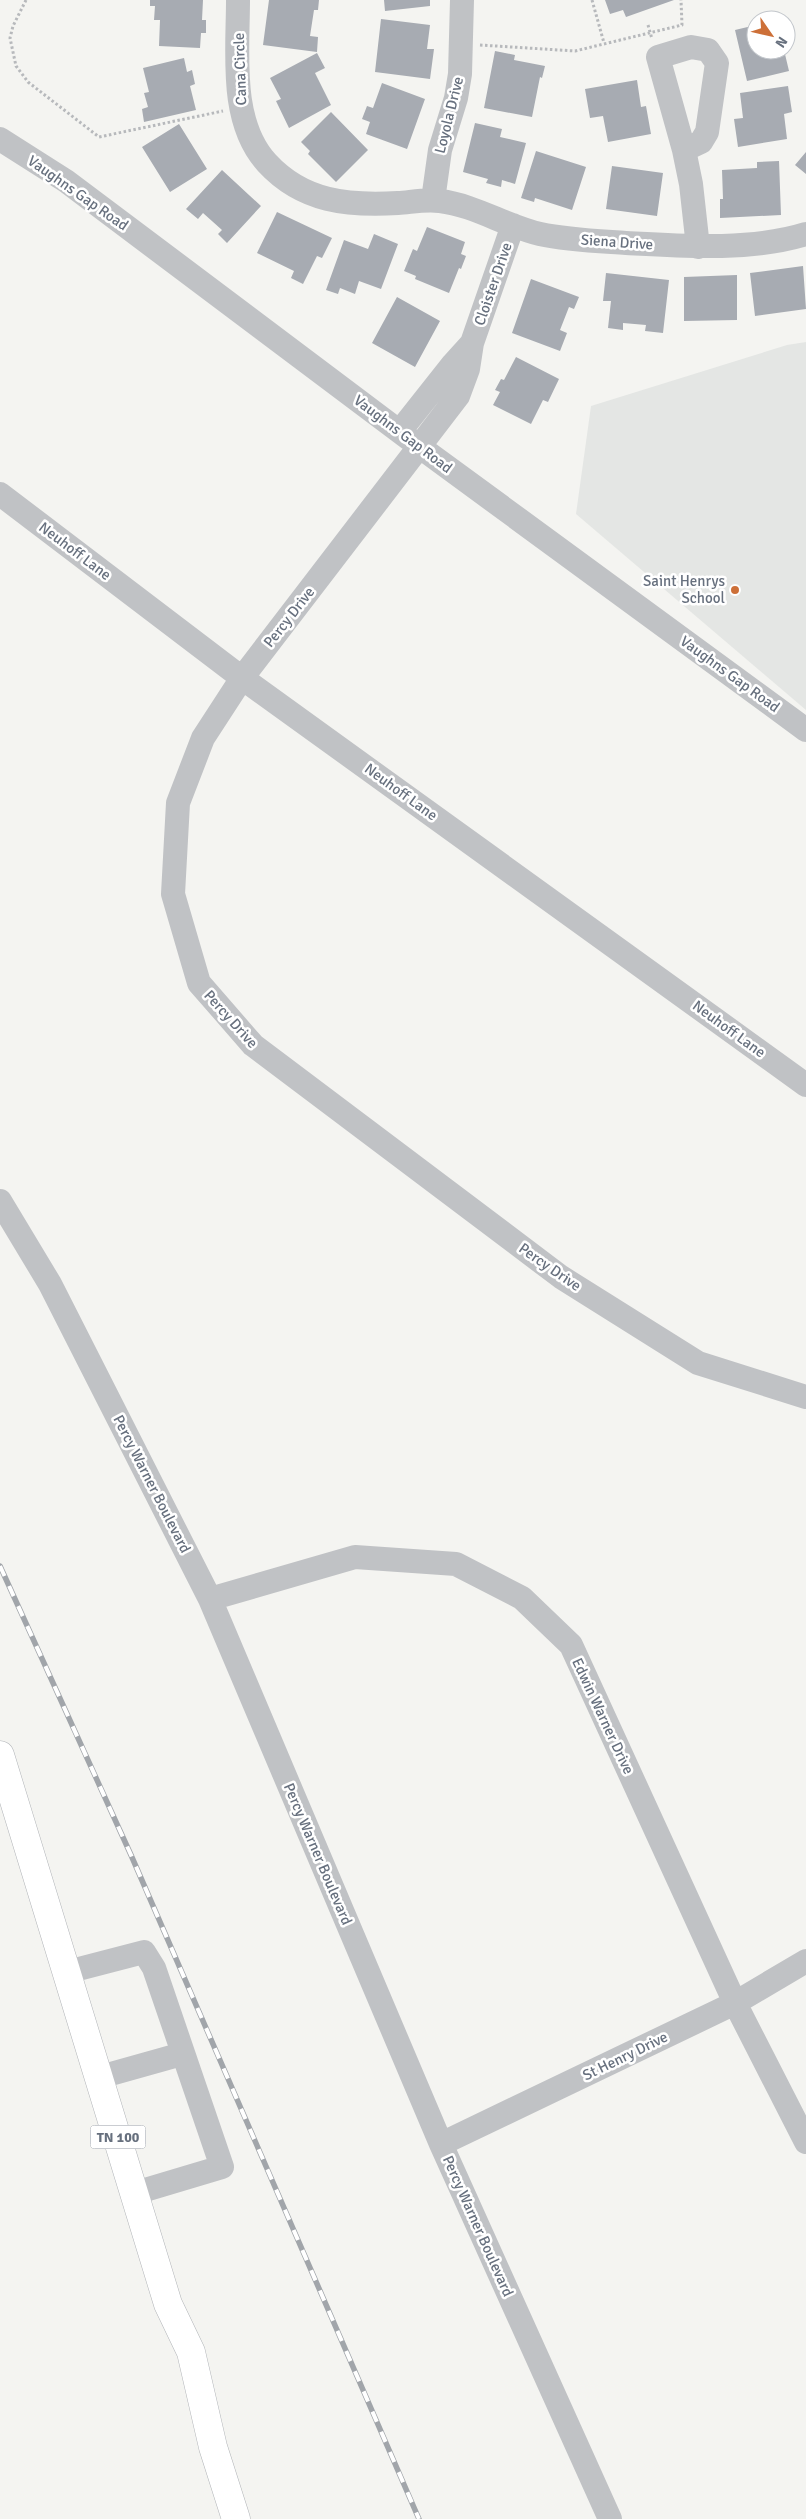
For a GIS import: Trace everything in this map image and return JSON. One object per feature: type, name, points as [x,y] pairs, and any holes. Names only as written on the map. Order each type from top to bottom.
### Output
[{"type":"main road","name":"TN 100","points":[[0,1755],[168,2304],[191,2352],[213,2447],[236,2519]]},
{"type":"street","name":"Cana Circle","points":[[238,0],[240,107],[247,129],[259,153],[276,172],[301,190],[326,200],[352,204],[433,200]]},
{"type":"street","name":"Loyola Drive","points":[[433,200],[440,150],[457,92],[462,0]]},
{"type":"street","name":"Vaughns Gap Road","points":[[0,139],[66,182],[420,447],[806,730]]},
{"type":"street","points":[[684,150],[691,184],[698,246]]},
{"type":"street","name":"Siena Drive","points":[[433,200],[461,206],[513,225],[558,237],[698,246],[773,240],[806,234]]},
{"type":"street","name":"Cloister Drive","points":[[420,447],[458,396],[468,369],[472,343],[513,225]]},
{"type":"street","name":"Cloister Drive","points":[[400,432],[453,364],[472,343]]},
{"type":"street","name":"Percy Drive","points":[[420,447],[242,678],[203,738],[178,803],[174,894],[199,983],[253,1045],[561,1277],[698,1363],[806,1397]]},
{"type":"street","name":"Neuhoff Lane","points":[[0,494],[242,678],[806,1085]]},
{"type":"street","name":"Percy Warner Boulevard","points":[[0,1201],[50,1284],[210,1599],[441,2144],[610,2519]]},
{"type":"street","name":"Edwin Warner Drive","points":[[210,1599],[355,1557],[456,1564],[522,1598],[571,1645],[735,2004],[806,2142]]},
{"type":"street","points":[[67,1972],[144,1952],[154,1968],[222,2167],[135,2193]]},
{"type":"street","name":"St Henry Drive","points":[[441,2144],[735,2004],[806,1962]]},
{"type":"street","points":[[100,2077],[182,2054]]},
{"type":"path","points":[[26,0],[13,26],[10,38],[16,66],[28,82],[99,137],[240,107]]},
{"type":"path","points":[[592,0],[604,43]]},
{"type":"path","points":[[461,44],[575,50],[682,25],[680,0]]},
{"type":"shaded area","name":"Saint Henrys School","points":[[806,342],[806,710],[576,514],[591,406],[787,345]]},
{"type":"building","points":[[150,0],[203,0],[202,20],[206,20],[206,33],[201,33],[200,48],[159,46],[160,20],[154,20],[155,6],[150,6]]},
{"type":"building","points":[[269,0],[319,0],[318,10],[314,10],[310,36],[318,37],[317,52],[263,45]]},
{"type":"building","points":[[384,0],[430,0],[430,6],[385,11]]},
{"type":"building","points":[[605,0],[674,0],[626,17],[623,10],[610,14]]},
{"type":"building","points":[[381,19],[430,25],[427,49],[434,49],[430,79],[375,72]]},
{"type":"building","points":[[746,27],[746,60],[786,60],[789,71],[747,81],[735,30]]},
{"type":"building","points":[[495,51],[515,55],[514,60],[545,66],[542,78],[540,77],[532,117],[484,108]]},
{"type":"building","points":[[317,53],[325,68],[315,73],[331,105],[289,128],[276,101],[281,99],[270,78]]},
{"type":"building","points":[[184,58],[187,72],[192,70],[195,84],[190,86],[196,110],[144,122],[142,109],[148,107],[144,93],[149,92],[143,68]]},
{"type":"building","points":[[637,80],[641,107],[646,106],[651,134],[608,142],[603,116],[590,118],[585,89]]},
{"type":"building","points":[[382,83],[425,99],[407,149],[366,134],[370,122],[362,119],[367,106],[373,108]]},
{"type":"building","points":[[788,86],[792,112],[784,114],[787,139],[738,147],[734,119],[743,118],[740,93]]},
{"type":"building","points":[[331,112],[368,150],[336,182],[308,154],[310,151],[301,142]]},
{"type":"building","points":[[475,123],[502,129],[500,137],[526,143],[515,184],[502,180],[501,187],[486,183],[488,179],[463,172]]},
{"type":"building","points":[[179,124],[207,169],[170,192],[142,147]]},
{"type":"building","points":[[536,151],[586,167],[572,210],[535,198],[534,202],[521,198]]},
{"type":"building","points":[[806,152],[806,174],[795,165]]},
{"type":"building","points":[[779,161],[781,215],[720,218],[720,199],[723,199],[722,170],[757,168],[757,162]]},
{"type":"building","points":[[612,166],[663,173],[657,216],[606,209]]},
{"type":"building","points":[[222,170],[261,206],[227,243],[218,234],[222,230],[203,213],[198,219],[186,209]]},
{"type":"building","points":[[277,212],[332,238],[322,258],[317,256],[303,284],[291,278],[294,271],[257,253]]},
{"type":"building","points":[[427,227],[465,242],[461,254],[466,256],[449,293],[415,279],[416,276],[404,271],[413,249],[417,251]]},
{"type":"building","points":[[374,234],[398,244],[381,289],[359,281],[355,294],[340,288],[338,294],[326,290],[344,240],[368,249]]},
{"type":"building","points":[[803,266],[806,309],[755,316],[750,273]]},
{"type":"building","points":[[606,273],[669,280],[663,333],[645,331],[646,325],[623,323],[623,330],[608,328],[611,301],[603,301]]},
{"type":"building","points":[[737,275],[737,320],[684,321],[684,277]]},
{"type":"building","points":[[531,279],[579,297],[574,309],[569,307],[560,330],[567,333],[560,351],[512,333]]},
{"type":"building","points":[[397,297],[440,321],[415,367],[372,343]]},
{"type":"building","points":[[516,357],[559,379],[548,402],[543,400],[531,424],[493,405],[500,392],[495,390],[501,379],[504,380]]},
{"type":"railway","points":[[0,1566],[131,1855],[419,2519]]},
{"type":"place","name":"Saint Henrys School","points":[[735,590]]}]
